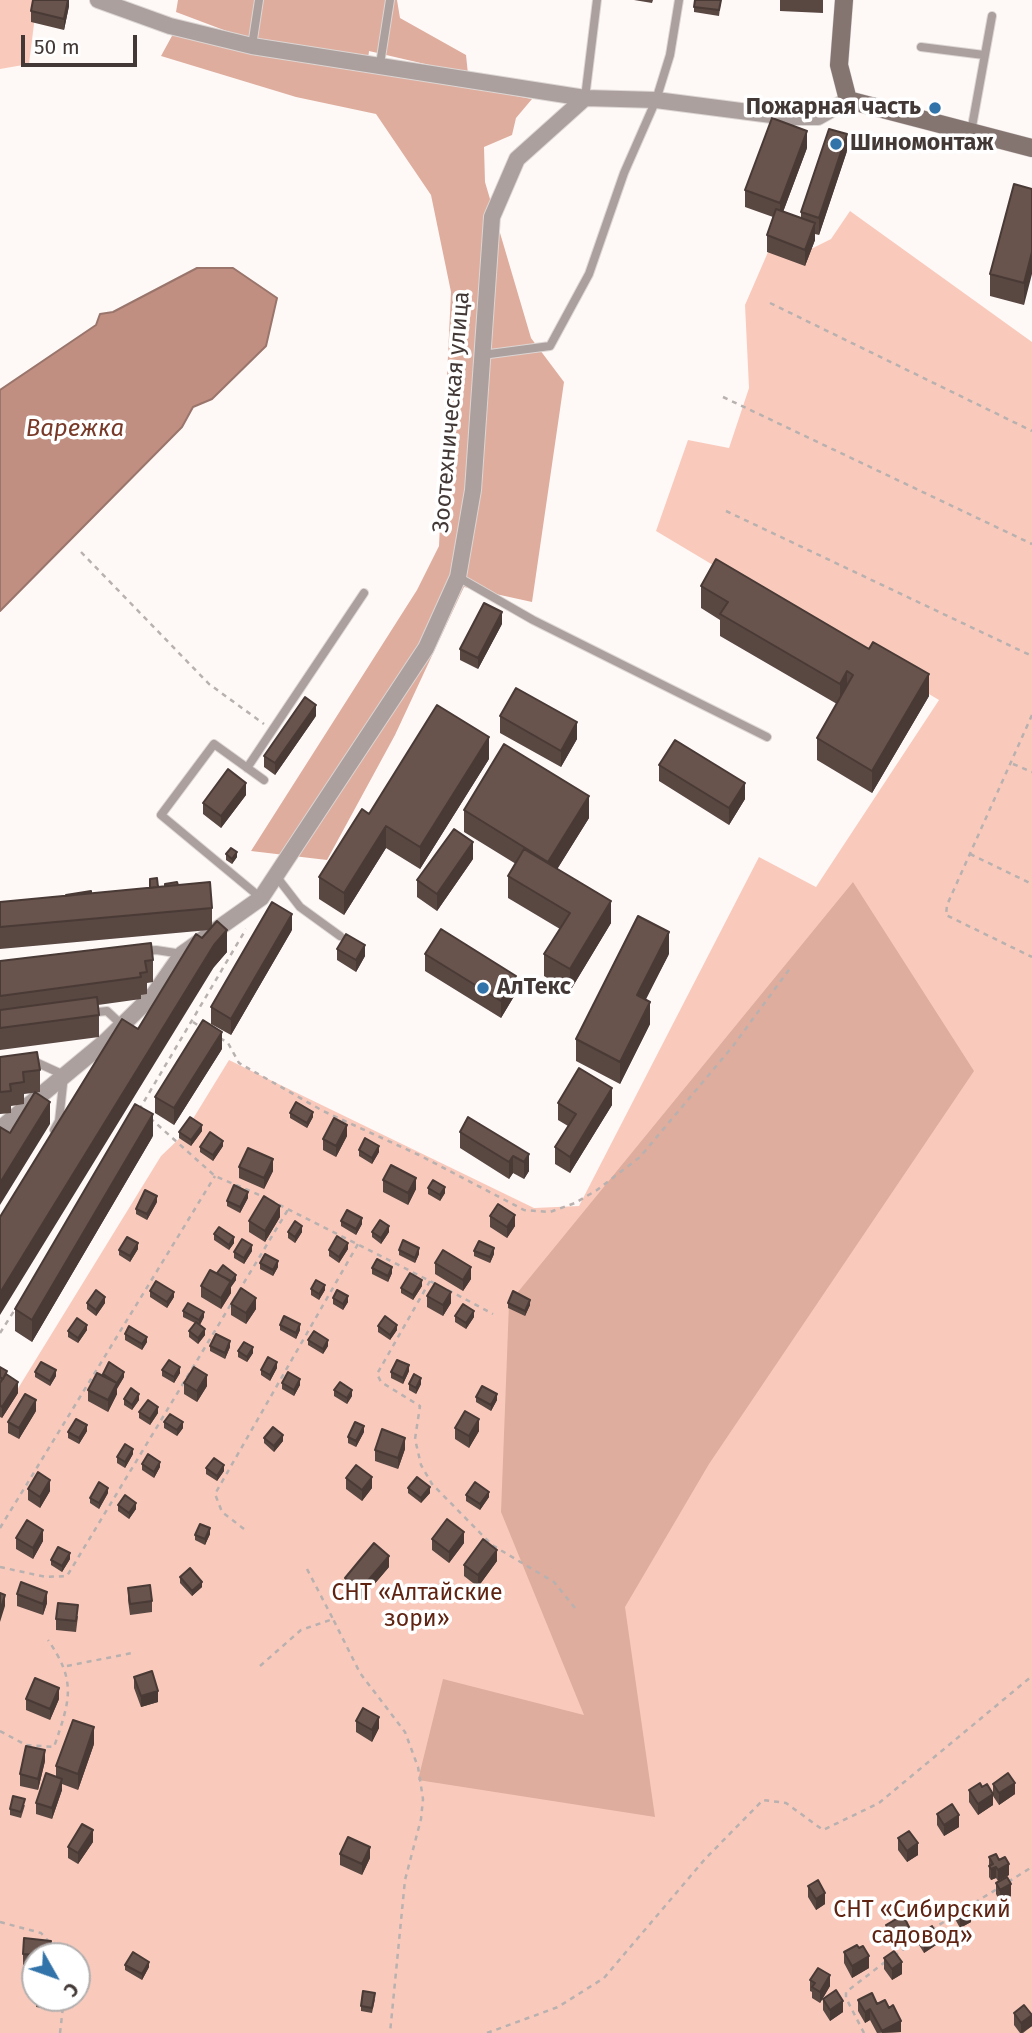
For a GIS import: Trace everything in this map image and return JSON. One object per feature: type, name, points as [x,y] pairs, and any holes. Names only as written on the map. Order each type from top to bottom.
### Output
[{"type":"street","points":[[98,0],[170,26],[252,46],[585,98],[656,100],[787,117],[818,117],[848,100],[1032,148]]},
{"type":"street","points":[[844,0],[839,65],[848,100]]},
{"type":"street","name":"Зоотехническая улица","points":[[0,1129],[122,1025],[154,994],[182,954],[261,898],[426,648],[457,577],[473,489],[492,217],[517,159],[585,98]]},
{"type":"lane","points":[[252,46],[259,0]]},
{"type":"lane","points":[[380,64],[390,0]]},
{"type":"lane","points":[[585,98],[597,0]]},
{"type":"lane","points":[[482,355],[550,346],[589,274],[624,173],[656,100],[670,55],[679,0]]},
{"type":"lane","points":[[971,132],[992,16]]},
{"type":"lane","points":[[921,47],[984,55]]},
{"type":"lane","points":[[457,577],[533,620],[767,737]]},
{"type":"lane","points":[[247,768],[364,593]]},
{"type":"lane","points":[[261,898],[161,815],[215,744],[264,780]]},
{"type":"lane","points":[[276,876],[300,907],[340,936]]},
{"type":"lane","points":[[130,952],[156,950],[182,954]]},
{"type":"lane","points":[[80,1014],[107,1011],[122,1025]]},
{"type":"lane","points":[[20,1060],[30,1059],[64,1074],[59,1121],[46,1143]]},
{"type":"path","points":[[770,303],[1032,431]]},
{"type":"path","points":[[723,397],[1032,544]]},
{"type":"path","points":[[726,511],[1032,656]]},
{"type":"path","points":[[81,552],[209,684],[272,731]]},
{"type":"path","points":[[1032,715],[947,905],[946,915],[1032,957]]},
{"type":"path","points":[[1012,763],[1032,772]]},
{"type":"path","points":[[970,854],[1032,884]]},
{"type":"path","points":[[133,1120],[193,1022],[261,898]]},
{"type":"path","points":[[216,1036],[228,1043],[239,1063],[323,1111],[419,1155],[524,1210],[550,1212],[597,1190],[640,1157],[733,1046],[791,967]]},
{"type":"path","points":[[193,1022],[205,1029]]},
{"type":"path","points":[[150,1118],[215,1176],[289,1208],[493,1314]]},
{"type":"path","points":[[0,1528],[215,1176]]},
{"type":"path","points":[[0,1567],[46,1577],[66,1576],[289,1208]]},
{"type":"path","points":[[244,1529],[222,1512],[215,1494],[358,1244]]},
{"type":"path","points":[[430,1281],[377,1374],[381,1382],[420,1406],[415,1439],[421,1465],[432,1484],[492,1545],[554,1582],[575,1608]]},
{"type":"path","points":[[0,1333],[22,1297]]},
{"type":"path","points":[[307,1569],[360,1673],[405,1732],[418,1767],[423,1799],[421,1819],[405,1880],[390,2033]]},
{"type":"path","points":[[260,1666],[301,1630],[333,1619]]},
{"type":"path","points":[[0,1731],[26,1745],[54,1747],[65,1716],[68,1685],[65,1666],[48,1640]]},
{"type":"path","points":[[65,1666],[132,1653]]},
{"type":"path","points":[[487,2033],[558,2007],[604,1978],[705,1858],[763,1800],[786,1803],[823,1830],[879,1803],[1032,1676]]},
{"type":"path","points":[[864,2033],[846,1998],[846,1992],[949,1918],[1032,1867]]},
{"type":"path","points":[[0,1922],[41,1933],[49,1942]]},
{"type":"path","points":[[60,2033],[62,2012]]},
{"type":"green space","points":[[0,0],[37,0],[29,64],[0,69]]},
{"type":"green space","name":"СНТ «Алтайские зори»","points":[[850,211],[1032,342],[1032,2033],[0,2033],[0,1407],[6,1408],[161,1156],[183,1135],[229,1060],[534,1208],[579,1206],[759,857],[816,887],[939,700],[656,531],[688,440],[729,448],[749,388],[745,305],[778,229],[809,250],[831,239]]},
{"type":"shaded area","points":[[178,0],[397,0],[400,18],[466,55],[468,74],[369,51],[367,68],[532,99],[516,118],[512,135],[484,147],[485,182],[531,338],[564,382],[532,602],[464,587],[395,735],[327,860],[251,851],[417,590],[439,546],[451,292],[431,195],[376,114],[296,97],[161,56],[173,34],[229,32],[176,12]]},
{"type":"shaded area","points":[[853,882],[974,1071],[709,1464],[625,1607],[655,1817],[418,1780],[443,1679],[584,1715],[501,1512],[509,1303]]},
{"type":"water","name":"Варежка","points":[[197,268],[233,268],[277,298],[266,346],[212,399],[193,407],[182,427],[0,611],[0,390],[96,325],[100,314],[113,312]]},
{"type":"building","points":[[33,0],[68,0],[64,19],[31,11]]},
{"type":"building","points":[[695,0],[721,0],[719,10],[694,7]]},
{"type":"building","points":[[772,118],[807,131],[780,203],[745,190]]},
{"type":"building","points":[[829,129],[847,134],[819,218],[801,212]]},
{"type":"building","points":[[1014,184],[1032,189],[1032,252],[1024,283],[990,274]]},
{"type":"building","points":[[776,209],[815,223],[805,250],[767,235]]},
{"type":"building","points":[[716,559],[869,649],[873,642],[929,674],[872,771],[817,738],[853,675],[847,671],[840,684],[720,614],[728,602],[701,586]]},
{"type":"building","points":[[484,603],[502,612],[478,658],[460,649]]},
{"type":"building","points":[[516,688],[577,722],[561,751],[500,716]]},
{"type":"building","points":[[305,697],[316,705],[275,763],[264,756]]},
{"type":"building","points":[[437,705],[489,737],[420,847],[386,826],[344,893],[319,877],[362,809],[369,814]]},
{"type":"building","points":[[675,740],[745,783],[729,808],[659,765]]},
{"type":"building","points":[[504,744],[589,796],[548,862],[464,810]]},
{"type":"building","points":[[228,769],[246,783],[221,816],[203,803]]},
{"type":"building","points":[[454,829],[473,842],[437,894],[417,880]]},
{"type":"building","points":[[231,848],[237,852],[232,859],[226,854]]},
{"type":"building","points":[[524,849],[611,901],[570,969],[544,954],[570,913],[508,876]]},
{"type":"building","points":[[157,878],[158,887],[150,888],[150,879]]},
{"type":"building","points":[[177,882],[178,885],[165,886],[165,884]]},
{"type":"building","points":[[210,882],[212,908],[0,927],[0,902]]},
{"type":"building","points":[[91,893],[66,896],[66,895]]},
{"type":"building","points":[[272,902],[292,914],[231,1019],[211,1007]]},
{"type":"building","points":[[638,916],[669,932],[637,995],[650,1002],[620,1062],[576,1039]]},
{"type":"building","points":[[217,921],[227,930],[214,945],[0,1293],[0,1217],[122,1019],[138,1029],[196,934],[202,938]]},
{"type":"building","points":[[441,929],[516,976],[501,1001],[425,954]]},
{"type":"building","points":[[346,934],[365,945],[356,960],[337,949]]},
{"type":"building","points":[[151,943],[153,960],[145,961],[147,972],[140,973],[141,977],[0,996],[0,961]]},
{"type":"building","points":[[97,997],[99,1015],[0,1028],[0,1010]]},
{"type":"building","points":[[203,1020],[222,1032],[174,1108],[155,1097]]},
{"type":"building","points":[[37,1052],[40,1070],[23,1072],[24,1082],[10,1084],[11,1091],[0,1092],[0,1057]]},
{"type":"building","points":[[579,1068],[612,1088],[570,1157],[555,1147],[576,1114],[558,1103]]},
{"type":"building","points":[[35,1092],[50,1102],[0,1183],[0,1127],[10,1133]]},
{"type":"building","points":[[296,1102],[313,1112],[307,1123],[290,1113]]},
{"type":"building","points":[[135,1104],[153,1114],[32,1320],[15,1309]]},
{"type":"building","points":[[190,1117],[202,1125],[191,1140],[179,1132]]},
{"type":"building","points":[[468,1117],[529,1154],[524,1162],[513,1156],[509,1162],[460,1132]]},
{"type":"building","points":[[334,1118],[347,1125],[336,1146],[323,1139]]},
{"type":"building","points":[[210,1132],[223,1141],[213,1155],[200,1147]]},
{"type":"building","points":[[365,1138],[379,1146],[372,1158],[359,1150]]},
{"type":"building","points":[[248,1148],[273,1159],[264,1178],[239,1167]]},
{"type":"building","points":[[391,1165],[416,1178],[408,1193],[383,1180]]},
{"type":"building","points":[[433,1180],[445,1187],[440,1195],[428,1188]]},
{"type":"building","points":[[234,1185],[248,1192],[240,1207],[227,1201]]},
{"type":"building","points":[[145,1190],[157,1196],[147,1214],[136,1209]]},
{"type":"building","points":[[264,1196],[280,1206],[265,1231],[249,1221]]},
{"type":"building","points":[[498,1204],[515,1215],[507,1227],[490,1216]]},
{"type":"building","points":[[347,1210],[362,1218],[356,1229],[341,1221]]},
{"type":"building","points":[[380,1220],[389,1226],[381,1238],[372,1232]]},
{"type":"building","points":[[295,1221],[302,1226],[295,1237],[288,1232]]},
{"type":"building","points":[[219,1227],[234,1237],[229,1245],[214,1234]]},
{"type":"building","points":[[337,1236],[348,1243],[339,1257],[329,1250]]},
{"type":"building","points":[[127,1237],[138,1243],[130,1256],[119,1250]]},
{"type":"building","points":[[242,1239],[252,1245],[244,1258],[234,1252]]},
{"type":"building","points":[[403,1240],[419,1248],[415,1258],[399,1250]]},
{"type":"building","points":[[479,1241],[494,1248],[490,1257],[474,1251]]},
{"type":"building","points":[[443,1250],[471,1267],[463,1280],[435,1263]]},
{"type":"building","points":[[265,1254],[278,1261],[273,1270],[260,1263]]},
{"type":"building","points":[[377,1259],[392,1267],[388,1276],[372,1268]]},
{"type":"building","points":[[223,1265],[236,1275],[231,1282],[217,1273]]},
{"type":"building","points":[[210,1270],[231,1281],[221,1298],[201,1286]]},
{"type":"building","points":[[410,1273],[422,1280],[413,1295],[401,1288]]},
{"type":"building","points":[[316,1280],[325,1285],[319,1294],[311,1289]]},
{"type":"building","points":[[156,1281],[174,1292],[167,1302],[150,1291]]},
{"type":"building","points":[[435,1283],[451,1292],[443,1305],[427,1296]]},
{"type":"building","points":[[241,1288],[256,1298],[246,1313],[231,1304]]},
{"type":"building","points":[[96,1290],[105,1297],[96,1310],[87,1303]]},
{"type":"building","points":[[337,1290],[348,1296],[343,1304],[333,1298]]},
{"type":"building","points":[[513,1291],[530,1300],[525,1311],[508,1303]]},
{"type":"building","points":[[188,1303],[204,1312],[199,1320],[183,1311]]},
{"type":"building","points":[[463,1304],[474,1311],[466,1323],[455,1316]]},
{"type":"building","points":[[284,1316],[300,1324],[296,1333],[280,1325]]},
{"type":"building","points":[[385,1316],[397,1325],[390,1335],[378,1326]]},
{"type":"building","points":[[77,1318],[87,1325],[78,1338],[68,1331]]},
{"type":"building","points":[[196,1322],[205,1329],[198,1338],[189,1331]]},
{"type":"building","points":[[129,1326],[147,1337],[142,1344],[125,1334]]},
{"type":"building","points":[[314,1331],[328,1340],[323,1349],[308,1340]]},
{"type":"building","points":[[216,1334],[230,1341],[225,1353],[210,1346]]},
{"type":"building","points":[[244,1342],[253,1347],[247,1357],[238,1351]]},
{"type":"building","points":[[268,1357],[277,1362],[270,1375],[261,1370]]},
{"type":"building","points":[[169,1360],[180,1367],[174,1377],[162,1370]]},
{"type":"building","points":[[397,1360],[409,1365],[403,1378],[391,1372]]},
{"type":"building","points":[[41,1362],[56,1370],[50,1381],[35,1372]]},
{"type":"building","points":[[109,1362],[124,1372],[117,1383],[103,1374]]},
{"type":"building","points":[[0,1367],[7,1371],[3,1379],[0,1377]]},
{"type":"building","points":[[194,1367],[207,1375],[197,1391],[184,1383]]},
{"type":"building","points":[[288,1372],[300,1379],[294,1390],[282,1383]]},
{"type":"building","points":[[97,1373],[117,1383],[108,1400],[88,1390]]},
{"type":"building","points":[[6,1374],[18,1382],[2,1407],[0,1383]]},
{"type":"building","points":[[414,1374],[421,1378],[416,1388],[409,1384]]},
{"type":"building","points":[[340,1382],[352,1390],[347,1398],[334,1390]]},
{"type":"building","points":[[482,1386],[497,1394],[491,1405],[476,1397]]},
{"type":"building","points":[[131,1388],[139,1394],[132,1405],[124,1399]]},
{"type":"building","points":[[25,1394],[36,1400],[19,1428],[8,1422]]},
{"type":"building","points":[[148,1400],[158,1407],[150,1419],[139,1412]]},
{"type":"building","points":[[465,1411],[479,1419],[469,1436],[455,1428]]},
{"type":"building","points":[[170,1414],[183,1422],[177,1430],[164,1422]]},
{"type":"building","points":[[76,1419],[87,1425],[79,1438],[68,1432]]},
{"type":"building","points":[[355,1422],[364,1426],[356,1441],[348,1437]]},
{"type":"building","points":[[273,1427],[283,1435],[274,1446],[264,1438]]},
{"type":"building","points":[[382,1429],[405,1438],[398,1458],[375,1450]]},
{"type":"building","points":[[125,1444],[133,1449],[125,1462],[117,1457]]},
{"type":"building","points":[[148,1454],[160,1462],[154,1472],[142,1464]]},
{"type":"building","points":[[214,1458],[224,1465],[217,1476],[206,1468]]},
{"type":"building","points":[[356,1465],[372,1477],[362,1490],[346,1478]]},
{"type":"building","points":[[38,1472],[50,1480],[40,1497],[28,1489]]},
{"type":"building","points":[[417,1477],[430,1487],[421,1498],[408,1488]]},
{"type":"building","points":[[99,1482],[108,1488],[99,1503],[90,1498]]},
{"type":"building","points":[[475,1482],[489,1492],[480,1504],[466,1495]]},
{"type":"building","points":[[125,1495],[136,1503],[129,1513],[118,1505]]},
{"type":"building","points":[[447,1519],[464,1532],[449,1552],[432,1539]]},
{"type":"building","points":[[27,1520],[43,1530],[33,1548],[16,1538]]},
{"type":"building","points":[[200,1524],[210,1528],[205,1539],[195,1535]]},
{"type":"building","points":[[483,1539],[497,1550],[478,1575],[464,1565]]},
{"type":"building","points":[[374,1543],[389,1556],[360,1590],[345,1578]]},
{"type":"building","points":[[58,1547],[70,1553],[62,1566],[51,1560]]},
{"type":"building","points":[[190,1568],[202,1582],[192,1591],[180,1577]]},
{"type":"building","points":[[21,1582],[47,1592],[43,1604],[17,1594]]},
{"type":"building","points":[[150,1585],[152,1601],[130,1604],[128,1588]]},
{"type":"building","points":[[0,1593],[5,1595],[0,1611]]},
{"type":"building","points":[[58,1603],[78,1605],[76,1621],[56,1619]]},
{"type":"building","points":[[152,1671],[158,1691],[141,1696],[134,1677]]},
{"type":"building","points":[[35,1678],[59,1688],[50,1709],[26,1699]]},
{"type":"building","points":[[363,1708],[379,1717],[372,1730],[356,1721]]},
{"type":"building","points":[[73,1720],[94,1727],[78,1774],[56,1766]]},
{"type":"building","points":[[26,1746],[45,1750],[38,1779],[20,1774]]},
{"type":"building","points":[[46,1773],[62,1779],[52,1808],[36,1803]]},
{"type":"building","points":[[1008,1773],[1015,1783],[999,1793],[993,1784]]},
{"type":"building","points":[[980,1783],[982,1787],[987,1784],[993,1794],[978,1804],[969,1790]]},
{"type":"building","points":[[13,1796],[25,1799],[21,1812],[10,1809]]},
{"type":"building","points":[[952,1804],[959,1815],[944,1825],[937,1814]]},
{"type":"building","points":[[82,1824],[93,1830],[78,1853],[68,1847]]},
{"type":"building","points":[[909,1831],[918,1843],[907,1851],[898,1838]]},
{"type":"building","points":[[348,1837],[370,1847],[362,1864],[340,1854]]},
{"type":"building","points":[[996,1854],[999,1860],[1005,1857],[1009,1864],[998,1870],[996,1867],[991,1869],[989,1866],[993,1864],[989,1857]]},
{"type":"building","points":[[1007,1877],[1011,1884],[1000,1890],[996,1883]]},
{"type":"building","points":[[818,1880],[825,1893],[816,1899],[808,1886]]},
{"type":"building","points":[[966,1902],[971,1911],[960,1917],[955,1908]]},
{"type":"building","points":[[903,1915],[910,1929],[893,1938],[886,1925]]},
{"type":"building","points":[[932,1926],[936,1934],[924,1942],[919,1934]]},
{"type":"building","points":[[24,1938],[51,1941],[51,1942],[24,1942]]},
{"type":"building","points":[[857,1945],[859,1948],[863,1946],[869,1956],[852,1966],[844,1952]]},
{"type":"building","points":[[894,1951],[902,1962],[892,1969],[884,1958]]},
{"type":"building","points":[[133,1952],[149,1962],[142,1974],[125,1965]]},
{"type":"building","points":[[818,1968],[830,1975],[820,1992],[812,1987],[815,1983],[810,1980]]},
{"type":"building","points":[[836,1990],[843,2001],[830,2010],[823,1999]]},
{"type":"building","points":[[363,1991],[375,1993],[372,2008],[361,2006]]},
{"type":"building","points":[[872,1993],[877,2004],[885,2000],[889,2008],[893,2005],[901,2021],[882,2031],[870,2009],[865,2012],[858,2000]]},
{"type":"building","points":[[1024,2005],[1032,2015],[1021,2023],[1014,2013]]},
{"type":"place","name":"Пожарная часть","points":[[935,108]]},
{"type":"place","name":"Шиномонтаж","points":[[836,144]]},
{"type":"place","name":"АлТекс","points":[[483,988]]},
{"type":"park label","name":"СНТ «Сибирский садовод»","points":[[922,1924]]}]
